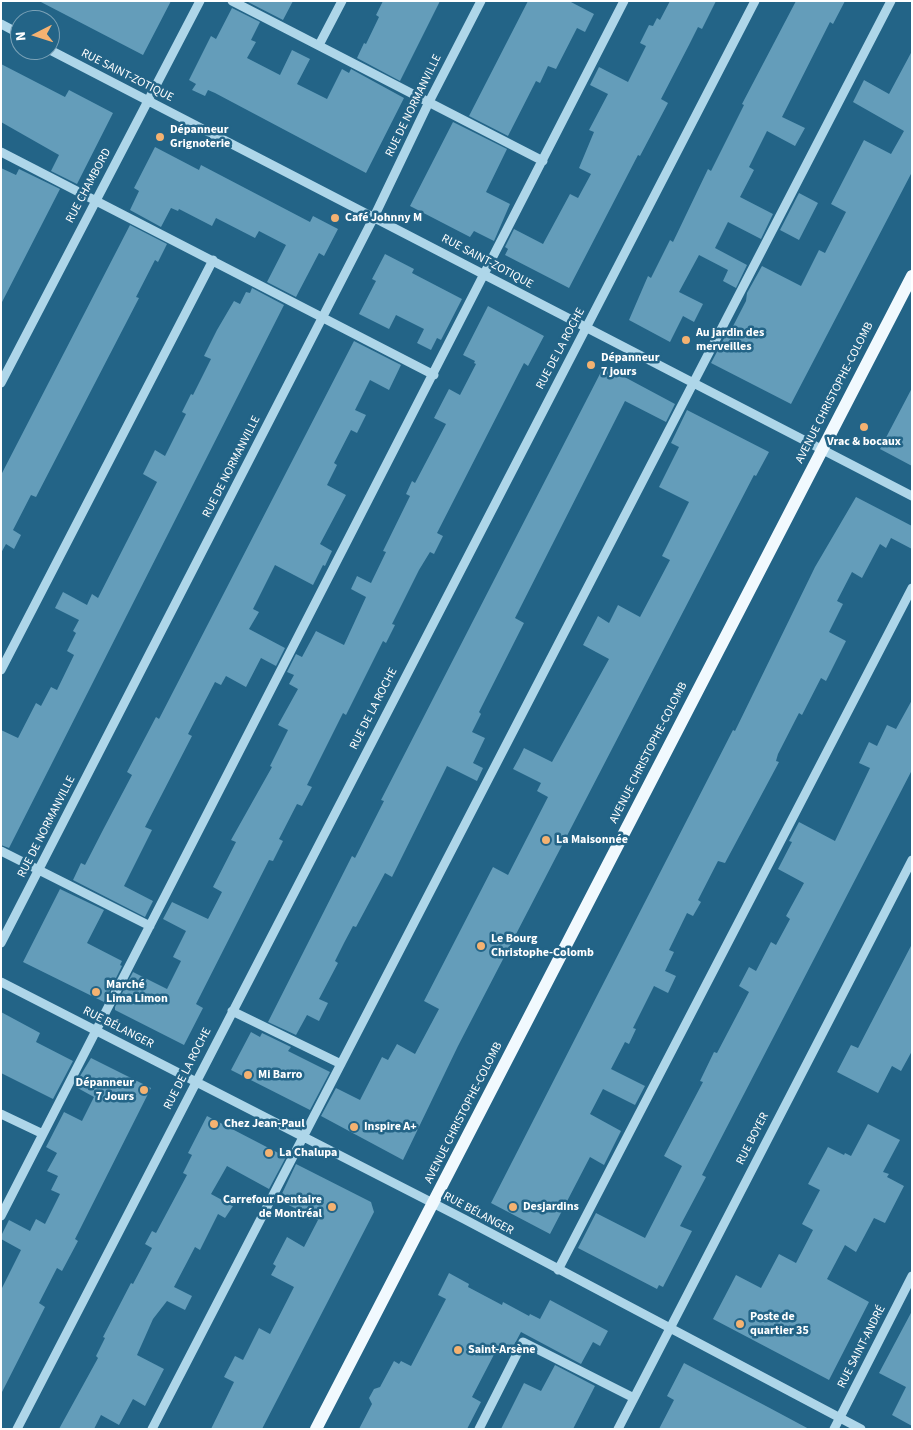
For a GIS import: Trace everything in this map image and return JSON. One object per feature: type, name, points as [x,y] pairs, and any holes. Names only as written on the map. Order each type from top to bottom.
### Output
[{"type":"main road","name":"AVENUE CHRISTOPHE-COLOMB","points":[[316,1429],[912,276]]},
{"type":"street","name":"RUE CHAMBORD","points":[[1,383],[200,1]]},
{"type":"street","points":[[232,1],[543,162]]},
{"type":"street","points":[[319,45],[342,1]]},
{"type":"street","name":"RUE DE NORMANVILLE","points":[[1,943],[374,217],[429,102],[481,1]]},
{"type":"street","points":[[1,1216],[485,276],[624,1]]},
{"type":"street","name":"RUE DE LA ROCHE","points":[[17,1429],[755,1]]},
{"type":"street","points":[[152,1429],[891,1]]},
{"type":"street","name":"RUE SAINT-ZOTIQUE","points":[[60,55],[912,496]]},
{"type":"street","points":[[1,152],[434,374]]},
{"type":"street","points":[[1,670],[213,260]]},
{"type":"street","points":[[558,1270],[912,588]]},
{"type":"street","points":[[1,851],[150,926]]},
{"type":"street","name":"RUE BOYER","points":[[618,1429],[912,860]]},
{"type":"street","name":"RUE BÉLANGER","points":[[1,982],[670,1327],[861,1429]]},
{"type":"street","points":[[232,1011],[341,1064]]},
{"type":"street","points":[[1,1114],[43,1134]]},
{"type":"street","name":"RUE SAINT-ANDRÉ","points":[[834,1429],[912,1276]]},
{"type":"street","points":[[479,1429],[523,1342],[634,1398]]},
{"type":"building","points":[[39,1],[171,1],[143,55],[60,12],[60,10]]},
{"type":"building","points":[[246,1],[293,1],[283,20]]},
{"type":"building","points":[[383,1],[440,1],[400,81],[357,58],[379,17],[376,15]]},
{"type":"building","points":[[528,1],[569,1],[594,14],[585,32],[577,28],[556,69],[548,66],[540,83],[536,81],[508,136],[469,116]]},
{"type":"building","points":[[670,1],[716,1],[702,29],[698,27],[661,99],[668,103],[640,156],[638,155],[569,288],[505,255],[508,249],[505,247],[514,229],[543,244],[570,194],[578,198],[591,174],[579,168],[594,132],[589,130],[608,94],[590,85],[599,67],[628,82],[646,46],[640,43],[649,25],[653,26],[657,18],[660,20]]},
{"type":"building","points":[[796,1],[845,1],[833,24],[830,22],[782,117],[805,128],[795,146],[767,131],[749,167],[754,170],[740,197],[773,214],[761,239],[728,222],[715,248],[747,265],[736,288],[723,281],[728,270],[699,255],[679,292],[703,304],[694,322],[683,316],[670,342],[629,320],[648,276],[651,278],[670,240],[673,242],[708,169],[711,171],[744,105],[742,104]]},
{"type":"building","points":[[232,8],[260,22],[251,40],[256,42],[247,58],[280,75],[292,50],[310,59],[297,84],[327,99],[342,69],[349,73],[351,69],[404,98],[366,173],[215,93],[208,90],[205,96],[192,90],[196,84],[189,80],[211,36],[216,39]]},
{"type":"building","points":[[912,51],[912,172],[791,404],[711,363],[728,331],[730,332],[746,301],[747,293],[762,266],[801,286],[819,250],[825,253],[846,212],[831,204],[864,140],[891,154],[904,131],[853,102],[864,80],[889,94]]},
{"type":"building","points":[[1,64],[65,97],[69,90],[113,113],[77,184],[51,171],[59,155],[1,122]]},
{"type":"building","points":[[453,122],[507,149],[486,192],[510,204],[494,241],[474,231],[470,237],[410,206]]},
{"type":"building","points":[[155,147],[199,170],[201,165],[310,222],[313,216],[338,229],[324,256],[319,253],[296,297],[267,282],[286,245],[259,231],[255,238],[216,218],[212,226],[179,209],[178,211],[171,208],[161,227],[130,210],[139,191],[134,188]]},
{"type":"building","points":[[1,168],[16,175],[19,169],[60,189],[1,304]]},
{"type":"building","points":[[799,193],[818,203],[799,240],[780,230]]},
{"type":"building","points":[[130,225],[167,244],[158,262],[155,260],[136,297],[139,298],[36,497],[31,495],[13,530],[21,535],[14,549],[6,544],[1,553],[1,475]]},
{"type":"building","points":[[385,254],[414,269],[412,273],[462,299],[441,340],[437,338],[431,350],[417,343],[424,329],[396,315],[389,329],[359,314],[376,281],[372,279]]},
{"type":"building","points":[[252,288],[284,305],[9,848],[1,845],[1,730],[18,738],[36,703],[41,706],[51,687],[57,690],[74,655],[67,651],[76,633],[73,631],[79,620],[55,608],[63,592],[87,605],[92,594],[98,598],[157,482],[143,474],[155,450],[165,456],[186,414],[182,412],[211,359],[204,356],[217,330],[234,301],[240,304],[246,292],[250,293]]},
{"type":"building","points":[[488,306],[544,336],[528,366],[524,363],[437,533],[443,536],[434,554],[430,552],[419,570],[392,624],[395,625],[386,643],[383,641],[346,715],[343,713],[307,785],[312,787],[302,806],[297,804],[279,839],[283,841],[273,861],[269,860],[196,1004],[203,1008],[184,1045],[115,1010],[115,1007],[133,972],[167,989],[181,961],[173,957],[186,931],[163,919],[172,902],[208,919],[222,892],[213,887],[236,842],[231,840],[272,767],[270,766],[288,730],[278,725],[298,689],[289,684],[294,675],[287,672],[296,654],[302,657],[316,631],[344,645],[366,597],[351,589],[357,576],[371,583],[386,552],[383,551],[410,496],[406,494],[412,481],[415,483],[446,424],[434,418],[449,389],[460,395],[476,364],[474,363],[475,361],[463,355]]},
{"type":"building","points":[[354,341],[401,365],[389,390],[370,380],[355,410],[366,415],[357,433],[351,430],[334,463],[337,465],[327,485],[346,495],[320,544],[332,551],[325,566],[323,565],[313,585],[275,565],[253,609],[259,612],[249,629],[285,648],[276,666],[261,658],[246,687],[226,676],[221,685],[215,682],[188,734],[192,736],[145,827],[152,830],[124,886],[153,901],[145,917],[73,880],[81,863],[85,865],[132,775],[127,772],[156,717],[159,719]]},
{"type":"building","points":[[604,366],[675,404],[666,422],[625,401],[515,618],[524,623],[479,712],[481,714],[472,732],[485,738],[473,763],[483,768],[477,781],[447,766],[392,877],[385,873],[356,927],[353,926],[344,943],[335,961],[338,963],[319,999],[328,1003],[319,1021],[307,1015],[296,1035],[268,1022],[352,856],[355,858],[384,801],[381,800]]},
{"type":"building","points":[[912,388],[912,466],[880,449]]},
{"type":"building","points":[[687,410],[769,452],[756,476],[754,475],[458,1046],[403,1160],[321,1116],[336,1088],[360,1100],[382,1057],[388,1060],[397,1044],[415,1054],[439,1009],[424,1001],[493,867],[508,875],[548,797],[537,791],[541,783],[513,769],[524,748],[552,762],[609,659],[583,645],[598,616],[609,623],[618,605],[640,617],[670,560],[662,556],[689,502],[659,487],[679,447],[671,443]]},
{"type":"building","points":[[856,497],[912,526],[912,549],[891,538],[886,548],[880,544],[862,578],[852,572],[837,601],[843,604],[829,632],[846,641],[826,681],[821,678],[802,715],[799,713],[778,754],[776,761],[779,762],[725,863],[718,861],[698,900],[701,902],[693,916],[687,913],[669,950],[674,952],[665,971],[676,976],[668,993],[654,986],[633,1028],[636,1029],[629,1044],[625,1042],[611,1069],[645,1086],[635,1105],[603,1089],[590,1114],[621,1131],[604,1165],[590,1157],[550,1234],[491,1203],[733,730],[735,731],[815,567]]},
{"type":"building","points":[[912,700],[912,770],[702,1175],[706,1177],[680,1226],[692,1231],[663,1287],[659,1285],[657,1289],[578,1248],[596,1213],[645,1238],[682,1166],[664,1156],[703,1082],[700,1081],[714,1052],[717,1053],[749,992],[739,986],[749,967],[756,971],[771,942],[776,945],[790,919],[786,916],[804,883],[778,869],[792,842],[789,841],[799,822],[835,841],[870,768],[859,763],[869,742],[877,746],[887,725],[896,729]]},
{"type":"building","points":[[60,889],[104,910],[87,943],[122,961],[120,965],[122,966],[104,1002],[23,962]]},
{"type":"building","points":[[912,944],[912,1051],[901,1071],[892,1066],[878,1093],[837,1072],[851,1045],[858,1048]]},
{"type":"building","points":[[1,1012],[40,1033],[36,1042],[73,1061],[53,1099],[1,1073]]},
{"type":"building","points":[[251,1032],[260,1037],[262,1033],[291,1047],[288,1051],[330,1072],[310,1110],[231,1070]]},
{"type":"building","points":[[91,1058],[151,1088],[75,1239],[78,1241],[62,1271],[57,1268],[39,1303],[45,1307],[1,1394],[1,1290],[21,1250],[1,1239],[1,1236],[9,1220],[30,1231],[36,1219],[45,1224],[60,1194],[51,1190],[58,1176],[47,1171],[57,1153],[46,1147],[64,1112],[82,1121],[94,1097],[74,1086]]},
{"type":"building","points":[[207,1116],[286,1157],[269,1189],[227,1166],[211,1194],[233,1206],[225,1218],[218,1214],[200,1250],[195,1247],[174,1287],[192,1296],[185,1310],[167,1301],[153,1319],[137,1355],[164,1369],[145,1406],[133,1399],[119,1425],[101,1415],[94,1429],[59,1429],[98,1358],[96,1356],[105,1338],[103,1337],[131,1283],[133,1284],[152,1248],[145,1244],[152,1231],[156,1233],[187,1175],[183,1173],[192,1155],[188,1153]]},
{"type":"building","points":[[868,1124],[900,1140],[883,1172],[889,1174],[887,1177],[904,1186],[885,1223],[874,1218],[856,1252],[845,1245],[827,1279],[869,1302],[829,1380],[713,1319],[736,1275],[761,1288],[779,1254],[796,1263],[813,1230],[802,1224],[820,1190],[808,1184],[828,1147],[844,1155],[845,1153],[851,1156]]},
{"type":"building","points":[[296,1164],[371,1202],[374,1212],[262,1429],[211,1429],[234,1382],[224,1377],[235,1356],[243,1360],[259,1328],[270,1334],[294,1287],[271,1275],[276,1266],[273,1264],[287,1237],[304,1247],[318,1220],[279,1200]]},
{"type":"building","name":"Saint-Arsène","points":[[449,1273],[469,1284],[468,1287],[502,1305],[503,1302],[529,1316],[530,1314],[540,1319],[550,1300],[608,1331],[600,1346],[593,1342],[581,1364],[521,1332],[512,1349],[500,1343],[472,1397],[481,1402],[467,1429],[359,1429],[372,1404],[369,1398],[374,1389],[380,1387],[394,1361],[399,1364],[401,1361],[411,1366],[446,1299],[438,1295]]},
{"type":"building","points":[[912,1311],[912,1426],[892,1415],[906,1387],[879,1373]]},
{"type":"building","points":[[684,1363],[809,1429],[659,1429],[674,1400],[667,1396]]},
{"type":"building","points":[[555,1365],[595,1386],[573,1429],[501,1429],[524,1383],[541,1391]]},
{"type":"place","name":"Dépanneur Grignoterie","points":[[160,137]]},
{"type":"place","name":"Café Johnny M","points":[[335,218]]},
{"type":"place","name":"Au jardin des merveilles","points":[[686,340]]},
{"type":"place","name":"Dépanneur 7 jours","points":[[591,365]]},
{"type":"place","name":"Vrac & bocaux","points":[[864,427]]},
{"type":"place","name":"La Maisonnée","points":[[546,840]]},
{"type":"place","name":"Le Bourg Christophe-Colomb","points":[[481,946]]},
{"type":"place","name":"Marché Lima Limon","points":[[96,992]]},
{"type":"place","name":"Mi Barro","points":[[248,1075]]},
{"type":"place","name":"Dépanneur 7 Jours","points":[[144,1090]]},
{"type":"place","name":"Chez Jean-Paul","points":[[214,1124]]},
{"type":"place","name":"Inspire A+","points":[[354,1127]]},
{"type":"place","name":"La Chalupa","points":[[269,1153]]},
{"type":"place","name":"Carrefour Dentaire de Montréal","points":[[332,1207]]},
{"type":"place","name":"Desjardins","points":[[513,1207]]},
{"type":"place","name":"Poste de quartier 35","points":[[740,1324]]},
{"type":"place","name":"Saint-Arsène","points":[[458,1350]]}]
